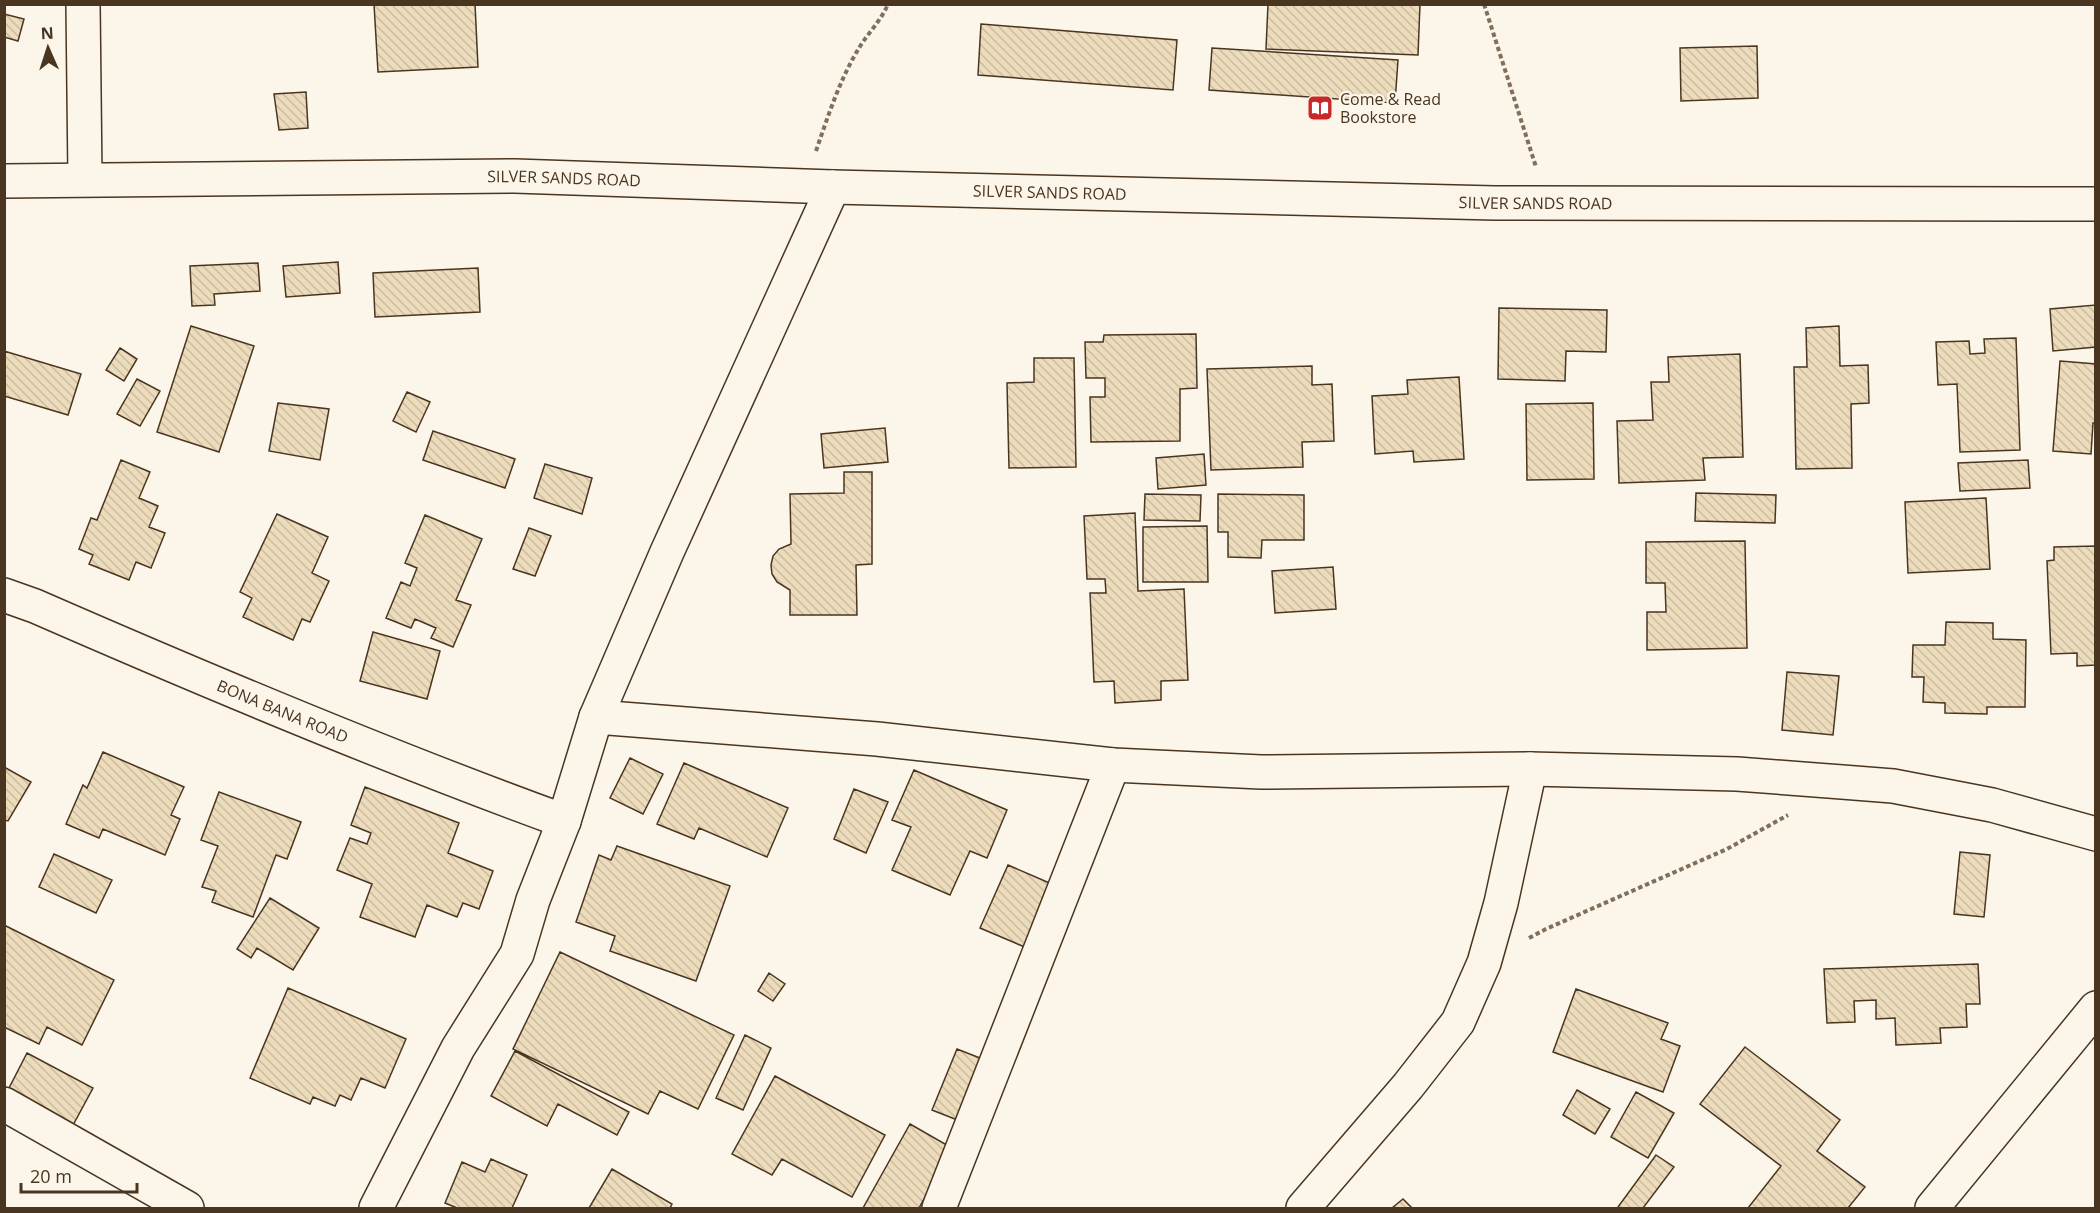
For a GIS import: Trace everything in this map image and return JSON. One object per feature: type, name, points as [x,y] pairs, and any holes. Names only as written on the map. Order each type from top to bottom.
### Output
[{"type":"street","points":[[83,4],[85,179]]},
{"type":"street","name":"SILVER SANDS ROAD","points":[[4,181],[515,176],[819,187],[1547,203],[2096,204]]},
{"type":"street","points":[[376,1209],[458,1048],[517,954],[533,900],[564,820],[596,717],[819,187]]},
{"type":"street","name":"BONA BANA ROAD","points":[[4,595],[35,606],[227,690],[355,742],[564,820]]},
{"type":"street","points":[[596,717],[877,739],[1113,765],[1261,772],[1530,769],[1737,774],[1893,786],[1992,805],[2096,834]]},
{"type":"street","points":[[939,1209],[1113,765]]},
{"type":"street","points":[[1303,1209],[1408,1086],[1458,1022],[1484,963],[1501,903],[1530,769]]},
{"type":"street","points":[[1932,1209],[2096,1008]]},
{"type":"street","points":[[4,1104],[187,1209]]},
{"type":"path","points":[[819,187],[826,121],[860,47],[883,15],[888,4]]},
{"type":"path","points":[[1484,4],[1547,203]]},
{"type":"path","points":[[1484,963],[1546,929],[1727,849],[1794,811]]},
{"type":"building","points":[[374,4],[475,4],[478,67],[378,72]]},
{"type":"building","points":[[1268,4],[1420,4],[1418,55],[1266,49]]},
{"type":"building","points":[[4,14],[24,19],[18,41],[4,37]]},
{"type":"building","points":[[981,24],[1177,40],[1173,90],[978,75]]},
{"type":"building","points":[[1757,46],[1758,98],[1681,101],[1680,48]]},
{"type":"building","points":[[1212,48],[1398,60],[1395,103],[1209,90]]},
{"type":"building","points":[[306,92],[308,128],[279,130],[274,94]]},
{"type":"building","points":[[338,262],[340,293],[286,297],[283,266]]},
{"type":"building","points":[[258,263],[260,291],[214,294],[215,305],[192,306],[190,266]]},
{"type":"building","points":[[478,268],[480,312],[375,317],[373,273]]},
{"type":"building","points":[[2096,305],[2096,347],[2053,351],[2050,309]]},
{"type":"building","points":[[1499,308],[1607,310],[1606,352],[1566,351],[1565,381],[1498,379]]},
{"type":"building","points":[[191,326],[254,346],[219,452],[157,432]]},
{"type":"building","points":[[1839,326],[1840,366],[1868,365],[1869,403],[1851,404],[1852,468],[1796,469],[1794,367],[1807,367],[1806,328]]},
{"type":"building","points":[[1196,334],[1197,388],[1180,389],[1180,441],[1091,442],[1090,397],[1105,397],[1105,378],[1086,378],[1085,342],[1103,342],[1104,335]]},
{"type":"building","points":[[2016,338],[2020,450],[1960,452],[1957,384],[1938,385],[1936,342],[1969,341],[1970,354],[1985,353],[1984,339]]},
{"type":"building","points":[[120,348],[137,359],[124,381],[106,370]]},
{"type":"building","points":[[4,351],[81,374],[68,415],[4,396]]},
{"type":"building","points":[[1740,354],[1743,457],[1703,458],[1705,480],[1619,483],[1617,421],[1653,420],[1651,382],[1669,382],[1668,357]]},
{"type":"building","points":[[1034,358],[1074,358],[1076,467],[1009,468],[1007,383],[1034,382]]},
{"type":"building","points":[[2060,361],[2096,364],[2096,423],[2093,423],[2091,454],[2053,451]]},
{"type":"building","points":[[1312,366],[1312,385],[1332,384],[1334,441],[1302,442],[1303,467],[1211,470],[1207,369]]},
{"type":"building","points":[[1459,377],[1464,459],[1414,462],[1413,451],[1375,454],[1372,396],[1408,394],[1407,380]]},
{"type":"building","points":[[137,379],[160,391],[140,426],[117,414]]},
{"type":"building","points":[[407,392],[430,402],[416,432],[393,421]]},
{"type":"building","points":[[278,403],[329,409],[320,460],[269,451]]},
{"type":"building","points":[[1593,403],[1594,479],[1527,480],[1526,404]]},
{"type":"building","points":[[885,428],[888,462],[824,468],[821,434]]},
{"type":"building","points":[[433,431],[515,459],[505,488],[423,460]]},
{"type":"building","points":[[1204,454],[1206,485],[1158,489],[1156,458]]},
{"type":"building","points":[[121,460],[150,472],[139,498],[158,506],[149,527],[165,533],[151,568],[136,562],[129,580],[89,564],[93,555],[79,549],[91,518],[97,520]]},
{"type":"building","points":[[2028,460],[2030,488],[1960,491],[1958,463]]},
{"type":"building","points":[[545,464],[592,478],[582,514],[534,498]]},
{"type":"building","points":[[844,472],[872,472],[872,564],[856,565],[857,615],[790,615],[790,590],[777,582],[772,574],[771,565],[773,556],[779,549],[791,544],[790,494],[844,493]]},
{"type":"building","points":[[1696,493],[1776,495],[1775,523],[1695,521]]},
{"type":"building","points":[[1145,494],[1201,495],[1200,521],[1144,520]]},
{"type":"building","points":[[1218,494],[1304,495],[1304,540],[1262,540],[1261,558],[1228,557],[1228,532],[1218,532]]},
{"type":"building","points":[[1986,498],[1990,569],[1908,573],[1905,502]]},
{"type":"building","points":[[1135,513],[1138,591],[1184,589],[1188,680],[1161,681],[1161,700],[1115,703],[1114,681],[1094,682],[1090,593],[1106,593],[1105,579],[1087,579],[1084,516]]},
{"type":"building","points":[[277,514],[328,537],[312,573],[329,581],[310,622],[302,619],[293,640],[243,617],[252,598],[240,592]]},
{"type":"building","points":[[425,515],[482,539],[456,600],[471,605],[453,647],[431,638],[436,628],[415,619],[411,628],[386,618],[401,582],[410,586],[417,568],[405,563]]},
{"type":"building","points":[[1207,526],[1208,582],[1143,582],[1143,527]]},
{"type":"building","points":[[529,528],[551,536],[535,576],[513,569]]},
{"type":"building","points":[[1745,541],[1747,648],[1647,650],[1647,612],[1666,612],[1665,583],[1646,583],[1646,542]]},
{"type":"building","points":[[2096,546],[2096,665],[2077,666],[2077,653],[2051,654],[2047,561],[2054,560],[2054,547]]},
{"type":"building","points":[[1333,567],[1336,609],[1275,613],[1272,571]]},
{"type":"building","points":[[1946,622],[1993,623],[1993,639],[2026,640],[2025,707],[1987,707],[1987,714],[1945,713],[1945,703],[1923,702],[1924,677],[1912,677],[1913,645],[1945,645]]},
{"type":"building","points":[[373,632],[440,651],[427,699],[360,681]]},
{"type":"building","points":[[1787,672],[1839,676],[1833,735],[1782,730]]},
{"type":"building","points":[[103,752],[184,787],[171,815],[180,819],[165,855],[103,829],[99,838],[66,824],[83,785],[87,788]]},
{"type":"building","points":[[630,758],[663,774],[643,814],[610,798]]},
{"type":"building","points":[[684,763],[788,808],[767,857],[699,828],[694,839],[657,824]]},
{"type":"building","points":[[4,767],[31,782],[8,821],[4,820]]},
{"type":"building","points":[[914,770],[1007,810],[987,858],[970,851],[950,895],[892,870],[911,827],[892,820]]},
{"type":"building","points":[[365,787],[459,823],[448,853],[493,871],[479,909],[463,903],[457,917],[427,905],[415,937],[360,917],[372,884],[337,870],[350,838],[367,844],[371,833],[351,825]]},
{"type":"building","points":[[854,789],[888,802],[866,853],[834,839]]},
{"type":"building","points":[[219,792],[301,822],[287,859],[276,855],[253,917],[212,902],[216,891],[202,887],[218,846],[201,840]]},
{"type":"building","points":[[617,846],[730,886],[696,981],[610,951],[615,936],[576,922],[599,855],[611,860]]},
{"type":"building","points":[[1960,852],[1990,855],[1984,917],[1954,914]]},
{"type":"building","points":[[54,854],[112,880],[96,913],[39,887]]},
{"type":"building","points":[[1008,865],[1054,885],[1027,948],[980,928]]},
{"type":"building","points":[[270,898],[319,928],[293,970],[257,948],[251,958],[237,949]]},
{"type":"building","points":[[4,925],[114,980],[82,1045],[47,1027],[39,1044],[4,1027]]},
{"type":"building","points":[[560,952],[734,1035],[698,1109],[660,1091],[648,1114],[513,1049]]},
{"type":"building","points":[[1978,964],[1980,1004],[1966,1004],[1967,1027],[1940,1028],[1941,1043],[1896,1045],[1895,1018],[1876,1019],[1876,1000],[1854,1001],[1855,1022],[1827,1023],[1824,969]]},
{"type":"building","points":[[769,973],[785,984],[773,1001],[758,991]]},
{"type":"building","points":[[288,988],[406,1039],[385,1088],[361,1078],[351,1100],[340,1095],[335,1106],[313,1097],[310,1104],[250,1078]]},
{"type":"building","points":[[1576,989],[1668,1023],[1661,1039],[1680,1046],[1663,1092],[1553,1052]]},
{"type":"building","points":[[745,1035],[771,1048],[743,1110],[716,1098]]},
{"type":"building","points":[[1745,1047],[1840,1120],[1817,1151],[1865,1187],[1848,1208],[1748,1208],[1781,1166],[1700,1104]]},
{"type":"building","points":[[957,1049],[990,1062],[965,1123],[932,1110]]},
{"type":"building","points":[[515,1051],[629,1112],[617,1135],[558,1104],[547,1126],[491,1096]]},
{"type":"building","points":[[27,1053],[93,1088],[72,1127],[7,1092]]},
{"type":"building","points":[[775,1076],[885,1135],[852,1197],[782,1159],[772,1175],[732,1154]]},
{"type":"building","points":[[1577,1090],[1610,1109],[1595,1134],[1563,1115]]},
{"type":"building","points":[[1636,1092],[1674,1113],[1648,1158],[1611,1137]]},
{"type":"building","points":[[910,1124],[952,1148],[919,1208],[863,1208]]},
{"type":"building","points":[[1656,1155],[1674,1167],[1643,1208],[1618,1207]]},
{"type":"building","points":[[491,1159],[527,1175],[512,1208],[457,1208],[445,1203],[462,1162],[485,1172]]},
{"type":"building","points":[[612,1169],[672,1204],[670,1208],[589,1208]]},
{"type":"building","points":[[1403,1199],[1412,1208],[1392,1208]]},
{"type":"place","name":"Come & Read Bookstore","points":[[1320,108]]}]
